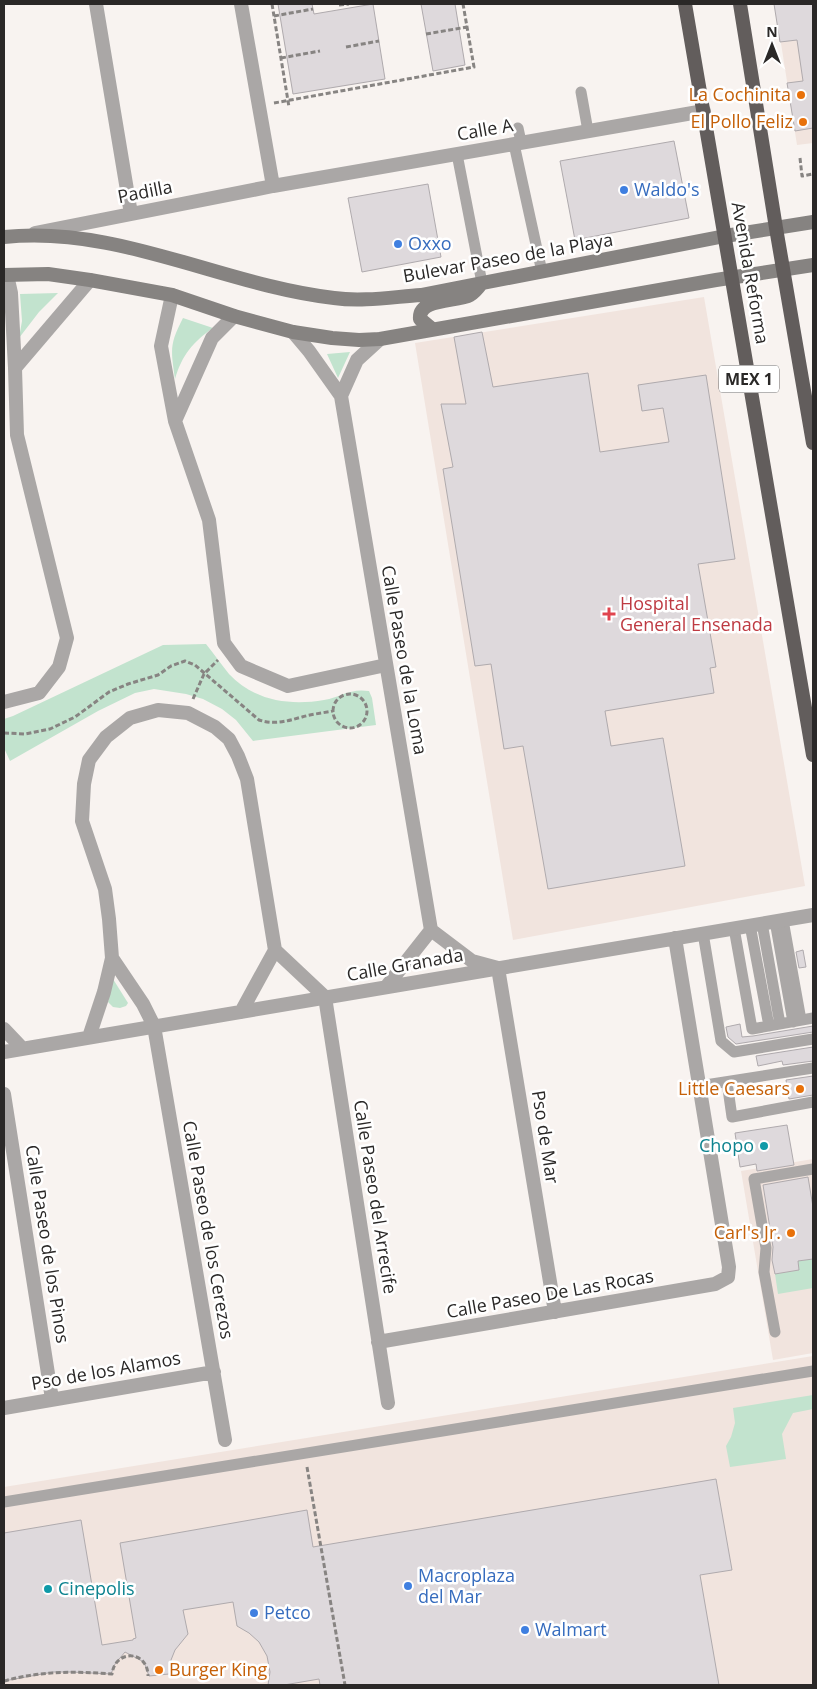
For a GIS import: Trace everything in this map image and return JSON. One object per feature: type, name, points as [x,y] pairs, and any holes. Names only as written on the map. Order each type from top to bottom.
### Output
[{"type":"highway","name":"Avenida Reforma","points":[[685,4],[813,755]]},
{"type":"highway","name":"Avenida Reforma","points":[[740,4],[813,443]]},
{"type":"main road","name":"Bulevar Paseo de la Playa","points":[[4,237],[25,235],[73,237],[107,243],[187,263],[271,287],[335,298],[372,298],[421,295],[725,236],[813,222]]},
{"type":"main road","points":[[5,275],[48,274],[172,295],[234,316],[292,332],[350,339],[380,338],[732,277],[813,265]]},
{"type":"main road","points":[[432,329],[420,318],[422,309],[428,305],[469,295],[476,291],[482,283]]},
{"type":"street","points":[[96,4],[132,214]]},
{"type":"street","points":[[241,4],[273,186]]},
{"type":"street","name":"Calle A","points":[[273,186],[704,111]]},
{"type":"street","name":"Padilla","points":[[25,235],[273,186]]},
{"type":"street","points":[[4,702],[39,693],[59,667],[67,638],[17,435],[11,293],[5,275]]},
{"type":"street","points":[[15,368],[90,280]]},
{"type":"street","points":[[172,295],[161,346],[175,421],[210,520],[224,643],[241,666],[288,686],[386,664]]},
{"type":"street","points":[[175,421],[212,338],[234,316]]},
{"type":"street","name":"Calle Paseo de la Loma","points":[[292,332],[309,351],[341,396],[431,930]]},
{"type":"street","points":[[341,396],[357,360],[380,338]]},
{"type":"street","points":[[89,1037],[104,992],[112,958],[105,889],[82,821],[84,784],[89,760],[106,738],[130,718],[158,710],[188,713],[215,727],[229,740],[238,756],[246,779],[275,950],[241,1012]]},
{"type":"street","name":"Calle Granada","points":[[4,1052],[813,914]]},
{"type":"street","points":[[386,987],[431,930],[472,961],[498,968]]},
{"type":"street","points":[[675,938],[699,1086]]},
{"type":"street","points":[[275,950],[325,997]]},
{"type":"street","points":[[112,958],[143,1004],[154,1026]]},
{"type":"street","name":"Pso de Mar","points":[[498,968],[556,1312]]},
{"type":"street","name":"Calle Paseo del Arrecife","points":[[325,997],[388,1403]]},
{"type":"street","name":"Calle Paseo de los Cerezos","points":[[154,1026],[225,1440]]},
{"type":"street","points":[[4,1029],[22,1048]]},
{"type":"street","name":"Calle Paseo De Las Rocas","points":[[378,1342],[715,1284],[728,1277],[729,1267],[699,1086]]},
{"type":"street","name":"Calle Paseo de los Pinos","points":[[4,1094],[52,1399]]},
{"type":"street","name":"Pso de los Alamos","points":[[4,1408],[214,1372]]},
{"type":"lane","points":[[581,92],[588,131]]},
{"type":"lane","points":[[518,128],[518,143],[542,272]]},
{"type":"lane","points":[[457,154],[482,283]]},
{"type":"lane","points":[[760,923],[752,1029],[785,1023]]},
{"type":"lane","points":[[760,923],[785,1023]]},
{"type":"lane","points":[[760,923],[785,1023]]},
{"type":"lane","points":[[760,923],[785,1023]]},
{"type":"lane","points":[[703,933],[721,1041],[734,1052],[813,1039]]},
{"type":"lane","points":[[699,1086],[813,1068]]},
{"type":"lane","points":[[727,1082],[732,1117],[813,1102]]},
{"type":"lane","points":[[775,1332],[764,1272],[766,1248],[754,1180],[813,1169]]},
{"type":"lane","points":[[4,1502],[813,1371]]},
{"type":"path","points":[[272,4],[290,107]]},
{"type":"path","points":[[339,5],[348,4]]},
{"type":"path","points":[[259,105],[474,68],[463,4]]},
{"type":"path","points":[[274,16],[313,9]]},
{"type":"path","points":[[426,34],[467,27]]},
{"type":"path","points":[[346,47],[379,42]]},
{"type":"path","points":[[281,58],[320,51]]},
{"type":"path","points":[[800,158],[802,176],[813,174]]},
{"type":"path","points":[[188,713],[204,674],[229,648]]},
{"type":"path","points":[[351,694],[362,699],[366,705],[367,712],[366,718],[362,723],[350,728],[338,722],[334,717],[333,710],[339,699],[344,695],[351,694]]},
{"type":"path","points":[[305,1454],[345,1685]]},
{"type":"path","points":[[4,1681],[53,1672],[112,1674],[118,1661],[126,1656],[132,1656],[144,1662],[147,1667],[148,1676]]},
{"type":"shaded area","points":[[813,12],[813,143],[797,145],[777,18]]},
{"type":"shaded area","name":"Hospital General Ensenada","points":[[704,297],[805,886],[513,940],[415,343]]},
{"type":"shaded area","points":[[813,1159],[813,1353],[773,1360],[741,1171]]},
{"type":"shaded area","name":"Macroplaza del Mar","points":[[813,1356],[813,1685],[4,1685],[4,1487]]},
{"type":"green space","points":[[58,293],[39,312],[19,338],[22,321],[20,294]]},
{"type":"green space","points":[[183,318],[213,328],[189,350],[181,363],[175,379],[172,348],[175,335]]},
{"type":"green space","points":[[350,352],[338,378],[327,354]]},
{"type":"green space","points":[[206,644],[229,674],[239,683],[261,696],[286,702],[311,702],[330,699],[356,691],[369,691],[372,698],[376,725],[253,741],[236,720],[222,709],[203,699],[154,689],[135,693],[98,711],[10,761],[4,748],[4,719],[163,645]]},
{"type":"green space","points":[[113,979],[128,1003],[126,1006],[120,1008],[113,1007],[108,1002]]},
{"type":"green space","points":[[813,1259],[813,1288],[778,1294],[775,1274],[799,1270],[798,1261]]},
{"type":"green space","points":[[813,1395],[813,1409],[793,1413],[782,1434],[786,1459],[730,1467],[726,1446],[735,1423],[733,1408]]},
{"type":"building","points":[[278,4],[312,4],[314,14],[373,4],[385,79],[293,94]]},
{"type":"building","points":[[421,4],[455,4],[465,65],[433,71]]},
{"type":"building","points":[[774,4],[813,4],[813,128],[795,131],[787,83],[803,81],[797,40],[780,42]]},
{"type":"building","name":"Waldo's","points":[[674,141],[689,218],[575,240],[560,161]]},
{"type":"building","points":[[428,184],[441,257],[362,272],[348,198]]},
{"type":"building","points":[[482,332],[493,387],[588,373],[600,452],[669,442],[663,408],[642,411],[638,385],[706,375],[735,559],[698,564],[716,667],[710,668],[714,693],[605,711],[611,746],[663,738],[685,866],[548,889],[523,746],[504,749],[491,664],[475,666],[443,469],[453,467],[441,404],[466,404],[454,337]]},
{"type":"building","points":[[803,950],[806,967],[799,968],[796,952]]},
{"type":"building","points":[[740,1024],[742,1037],[813,1026],[813,1032],[736,1044],[728,1037],[726,1027]]},
{"type":"building","points":[[813,1047],[813,1061],[783,1065],[782,1061],[758,1066],[756,1056]]},
{"type":"building","name":"Little Caesars","points":[[813,1076],[813,1095],[789,1099],[786,1080]]},
{"type":"building","name":"Chopo","points":[[787,1125],[794,1165],[757,1171],[756,1164],[740,1167],[735,1133]]},
{"type":"building","name":"Carl's Jr.","points":[[808,1177],[813,1207],[813,1259],[798,1261],[799,1270],[775,1274],[772,1260],[773,1247],[763,1185]]},
{"type":"building","name":"Walmart","points":[[716,1479],[732,1570],[700,1575],[719,1685],[320,1685],[319,1679],[284,1685],[268,1685],[270,1672],[267,1656],[259,1642],[237,1626],[233,1602],[183,1610],[188,1634],[175,1650],[169,1674],[149,1676],[144,1662],[125,1652],[115,1664],[111,1674],[53,1672],[4,1681],[4,1533],[81,1520],[102,1645],[136,1638],[120,1543],[307,1510],[313,1547]]},
{"type":"place","name":"La Cochinita","points":[[801,95]]},
{"type":"place","name":"El Pollo Feliz","points":[[803,122]]},
{"type":"place","name":"Waldo's","points":[[624,190]]},
{"type":"place","name":"Oxxo","points":[[398,244]]},
{"type":"place","name":"Hospital General Ensenada","points":[[609,614]]},
{"type":"place","name":"Little Caesars","points":[[800,1089]]},
{"type":"place","name":"Chopo","points":[[764,1146]]},
{"type":"place","name":"Carl's Jr.","points":[[791,1233]]},
{"type":"place","name":"Macroplaza del Mar","points":[[408,1586]]},
{"type":"place","name":"Cinepolis","points":[[48,1589]]},
{"type":"place","name":"Petco","points":[[254,1613]]},
{"type":"place","name":"Walmart","points":[[525,1630]]},
{"type":"place","name":"Burger King","points":[[159,1670]]}]
